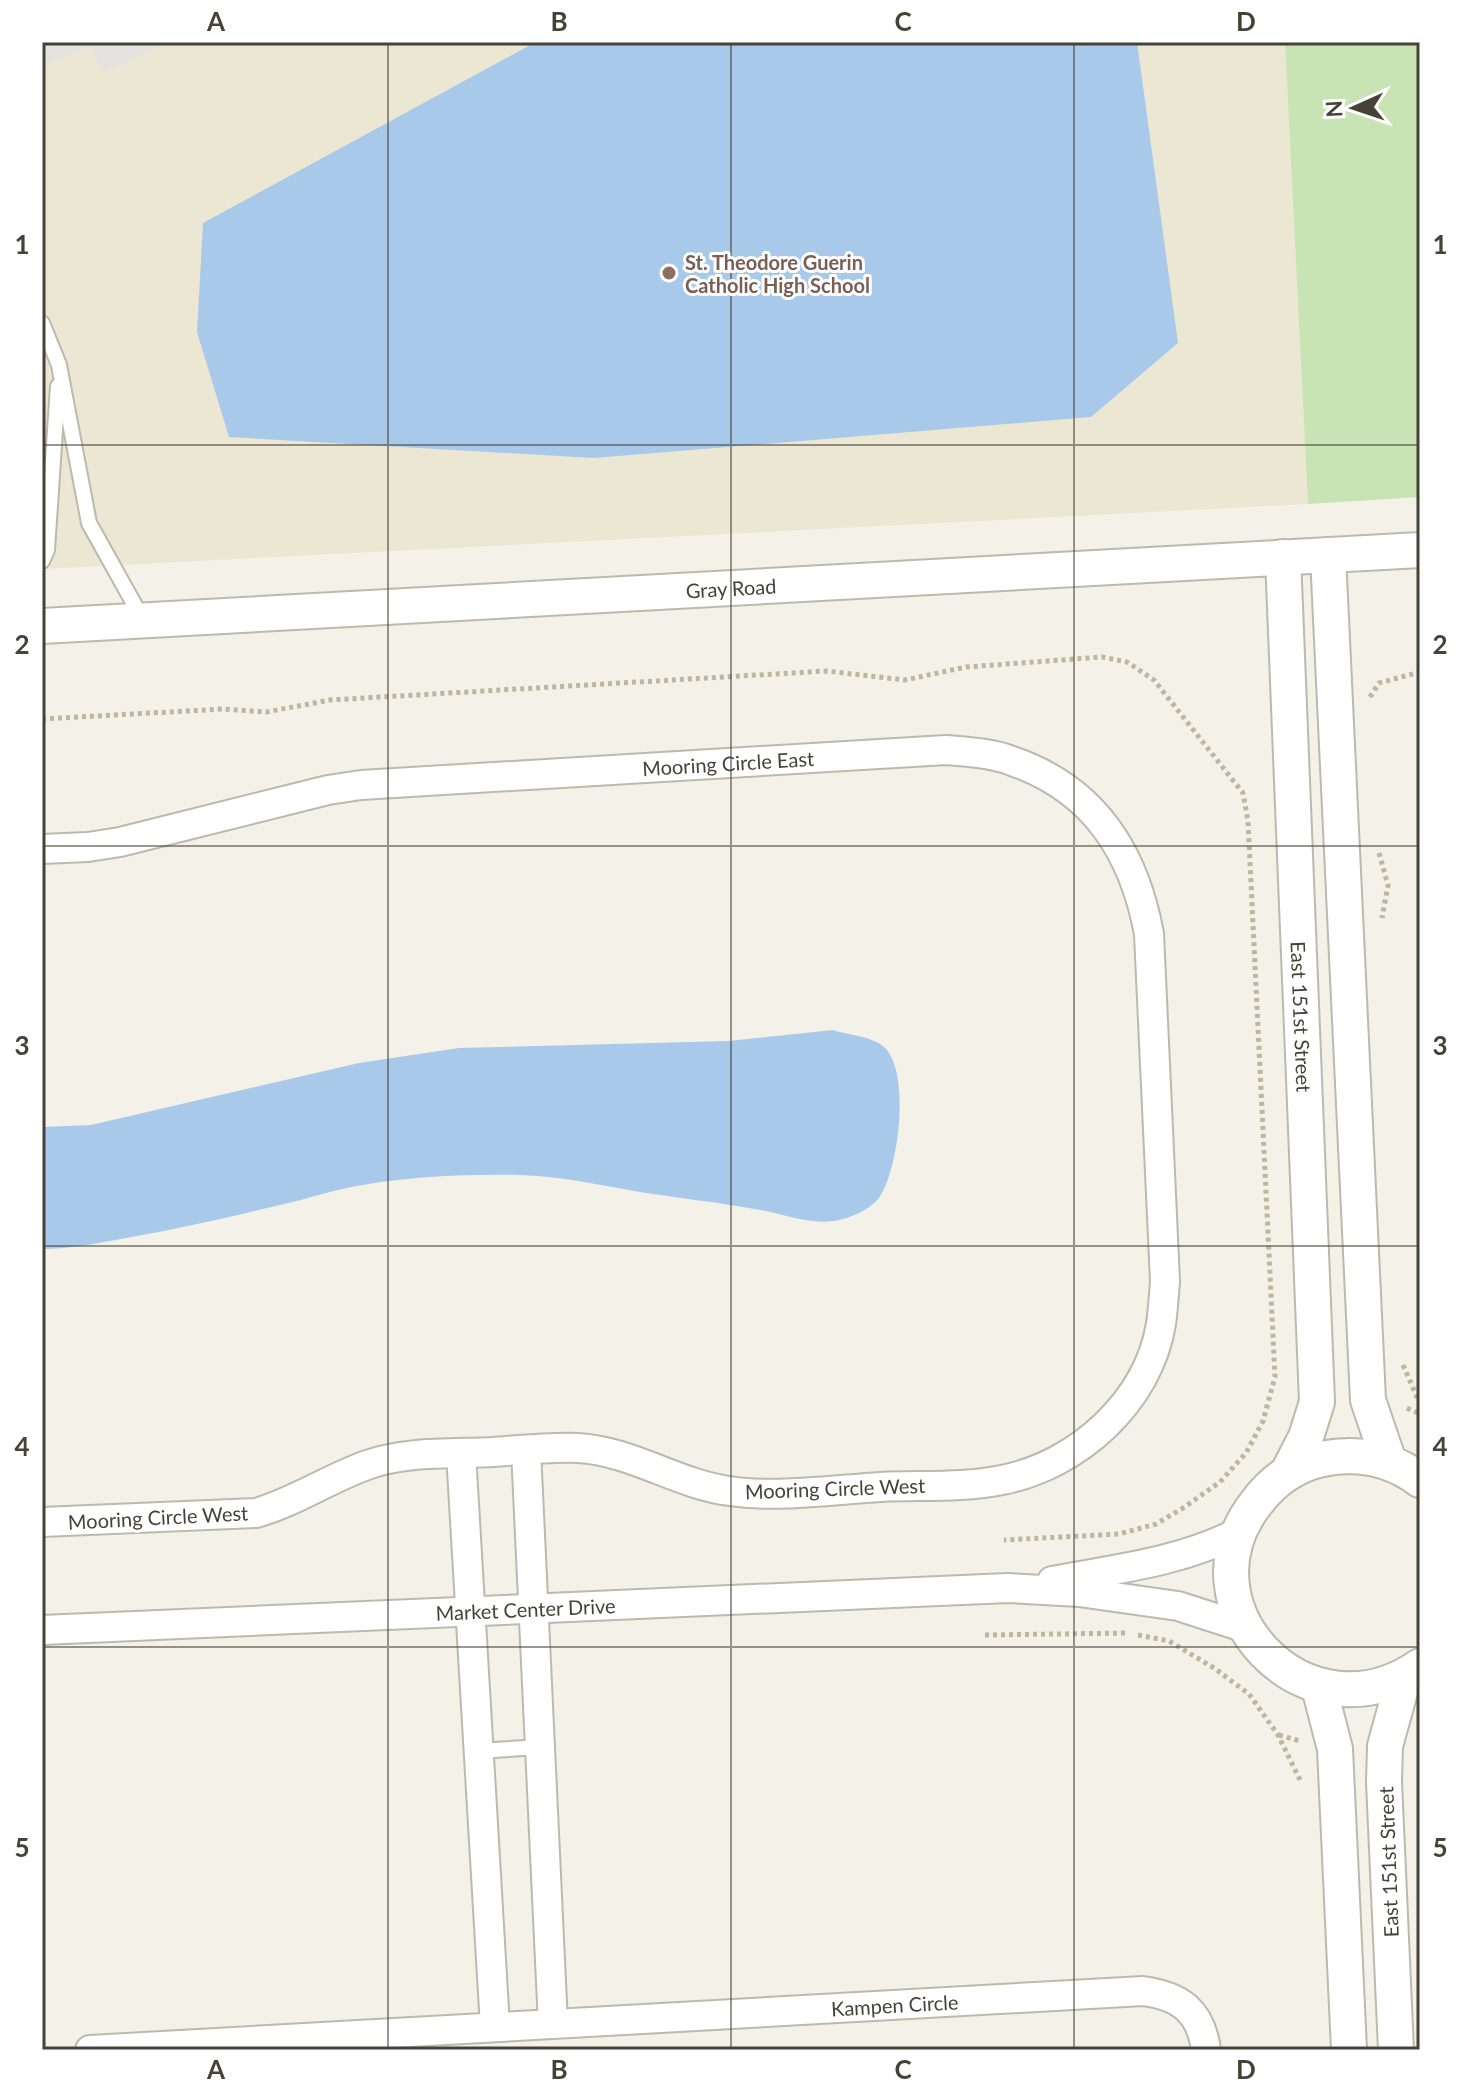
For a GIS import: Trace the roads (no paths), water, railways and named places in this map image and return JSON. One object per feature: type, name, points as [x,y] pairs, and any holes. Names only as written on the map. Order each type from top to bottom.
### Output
[{"type":"street","name":"Gray Road","points":[[42,626],[1420,550]]},
{"type":"street","points":[[1328,555],[1368,1400],[1389,1462]]},
{"type":"street","name":"East 151st Street","points":[[1283,557],[1317,1402],[1306,1437],[1288,1472]]},
{"type":"street","name":"Mooring Circle East","points":[[42,849],[120,842],[328,790],[361,785],[946,750],[1012,760],[1055,781],[1079,799],[1101,821],[1128,859],[1141,895],[1149,934],[1157,1108]]},
{"type":"street","name":"Mooring Circle West","points":[[42,1522],[256,1513],[281,1506],[370,1464],[402,1457],[461,1453],[578,1448],[645,1462],[699,1484],[756,1493],[1002,1480],[1060,1460],[1087,1443],[1118,1413],[1144,1374],[1161,1326],[1165,1281],[1157,1108]]},
{"type":"street","points":[[526,1450],[553,2024]]},
{"type":"street","points":[[461,1453],[495,2027]]},
{"type":"street","points":[[1412,1672],[1377,1688],[1348,1691],[1319,1687],[1290,1674],[1264,1654],[1246,1628],[1236,1605],[1232,1581],[1233,1557],[1239,1532],[1267,1488],[1288,1472],[1312,1461],[1337,1456],[1363,1456],[1389,1462],[1420,1480]]},
{"type":"street","name":"Market Center Drive","points":[[1008,1588],[1177,1558],[1212,1546],[1239,1532]]},
{"type":"street","name":"Market Center Drive","points":[[42,1630],[1008,1588],[1079,1592],[1178,1606],[1246,1628]]},
{"type":"street","name":"East 151st Street","points":[[1396,2050],[1385,1746],[1393,1708],[1412,1672]]},
{"type":"street","points":[[1319,1687],[1335,1749],[1349,2050]]},
{"type":"street","name":"Kampen Circle","points":[[90,2050],[1143,1991],[1178,2000],[1190,2010],[1200,2026],[1206,2050]]},
{"type":"lane","points":[[42,323],[59,365],[89,523],[143,620]]},
{"type":"lane","points":[[42,561],[47,550],[59,365]]},
{"type":"lane","points":[[478,1751],[540,1747]]},
{"type":"water","points":[[1137,42],[1178,343],[1091,417],[594,458],[229,437],[197,332],[203,223],[534,43]]},
{"type":"water","points":[[833,1030],[867,1038],[884,1047],[892,1059],[900,1098],[896,1144],[886,1184],[872,1205],[843,1219],[811,1221],[744,1207],[549,1177],[461,1175],[353,1187],[165,1231],[42,1249],[42,1127],[91,1125],[359,1063],[459,1048],[729,1041]]},
{"type":"place","name":"St. Theodore Guerin Catholic High School","points":[[669,273]]}]
